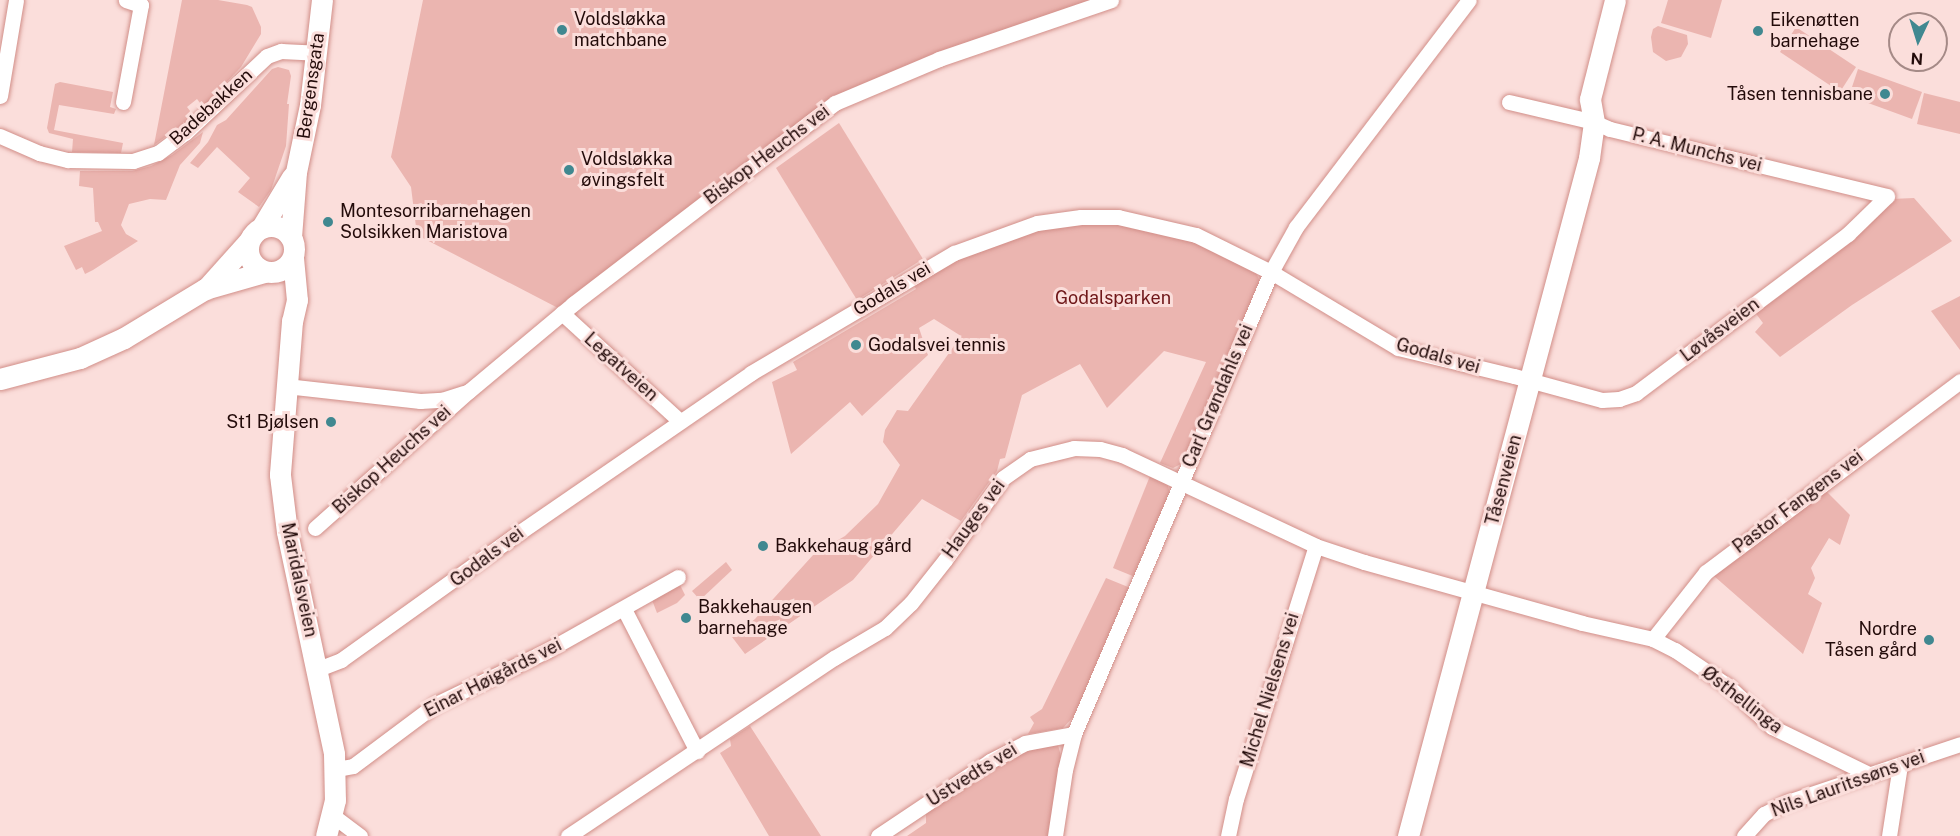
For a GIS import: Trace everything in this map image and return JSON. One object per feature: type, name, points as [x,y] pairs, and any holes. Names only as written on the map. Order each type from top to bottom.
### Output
[{"type":"street","points":[[0,96],[16,0]]},
{"type":"street","points":[[123,102],[141,5],[126,0]]},
{"type":"street","name":"Bergensgata","points":[[292,248],[296,172],[310,105],[322,0]]},
{"type":"street","name":"Biskop Heuchs vei","points":[[315,528],[469,391],[562,313],[836,104],[939,59],[1111,0]]},
{"type":"street","name":"Carl Grøndahls vei","points":[[1055,836],[1065,770],[1074,734],[1271,272],[1296,227],[1469,0]]},
{"type":"street","name":"Tåsenveien","points":[[1594,122],[1590,99],[1615,0]]},
{"type":"street","name":"Tåsenveien","points":[[1408,836],[1589,158],[1594,122],[1602,102],[1628,0]]},
{"type":"street","name":"Badebakken","points":[[0,136],[39,153],[68,160],[133,160],[158,153],[185,133],[267,56],[281,51],[316,53]]},
{"type":"street","name":"P. A. Munchs vei","points":[[1509,102],[1594,122],[1610,129],[1887,196]]},
{"type":"street","name":"Bergensgata","points":[[205,290],[256,234],[296,172]]},
{"type":"street","name":"Løvåsveien","points":[[1530,381],[1602,400],[1619,399],[1636,393],[1848,234],[1887,196]]},
{"type":"street","name":"Godals vei","points":[[318,669],[341,660],[751,373],[954,253],[1037,223],[1081,217],[1118,217],[1150,222],[1196,235],[1271,272],[1398,348],[1530,381]]},
{"type":"street","points":[[0,379],[55,366],[104,348],[147,326],[205,290],[284,269],[292,248],[279,227],[256,234],[250,260],[268,272]]},
{"type":"street","name":"Maridalsveien","points":[[292,248],[297,300],[292,321],[280,455],[282,494],[336,769],[332,815],[326,836]]},
{"type":"street","name":"Maridalsveien","points":[[268,272],[292,321]]},
{"type":"street","name":"Legatveien","points":[[562,313],[680,421]]},
{"type":"street","name":"Pastor Fangens vei","points":[[1653,639],[1706,572],[1959,383]]},
{"type":"street","name":"Biskop Heuchs vei","points":[[286,386],[420,400],[442,400],[469,391]]},
{"type":"street","name":"Hauges vei","points":[[568,836],[834,658],[885,628],[911,603],[1003,478],[1030,459],[1074,448],[1100,449],[1122,455],[1316,546],[1364,562],[1474,592]]},
{"type":"street","name":"Michel Nielsens vei","points":[[1228,836],[1236,799],[1316,546]]},
{"type":"street","name":"Einar Høigårds vei","points":[[336,769],[353,766],[436,704],[548,650],[678,577]]},
{"type":"street","name":"Østhellinga","points":[[1474,592],[1582,623],[1653,639],[1675,650],[1728,686],[1772,727],[1869,774]]},
{"type":"street","points":[[624,609],[697,751]]},
{"type":"street","name":"Ustvedts vei","points":[[878,836],[990,761],[1024,742],[1074,734]]},
{"type":"street","name":"Nils Lauritssøns vei","points":[[1744,836],[1764,814],[1787,802],[1960,744]]},
{"type":"street","points":[[1889,836],[1900,765]]},
{"type":"street","points":[[332,815],[360,836]]},
{"type":"green space","points":[[182,0],[218,0],[252,7],[261,27],[261,34],[241,67],[203,107],[197,99],[187,107],[194,116],[154,145]]},
{"type":"green space","points":[[423,0],[1102,0],[836,106],[558,308],[417,235],[411,187],[391,157]]},
{"type":"green space","points":[[1668,0],[1722,0],[1711,38],[1661,23]]},
{"type":"green space","points":[[1658,26],[1687,35],[1688,44],[1681,57],[1666,61],[1653,52],[1651,37],[1653,29]]},
{"type":"green space","points":[[1796,27],[1856,67],[1840,92],[1780,52]]},
{"type":"green space","points":[[278,67],[289,70],[291,76],[287,104],[289,104],[286,146],[271,190],[259,207],[238,192],[250,178],[217,147],[198,168],[190,163],[208,142],[217,125],[226,120],[272,69]]},
{"type":"green space","name":"Tåsen tennisbane","points":[[1858,69],[1922,92],[1912,119],[1849,96]]},
{"type":"green space","points":[[60,82],[113,92],[110,107],[116,109],[114,114],[59,105],[54,130],[123,143],[121,153],[72,152],[73,139],[49,133],[47,128],[55,84]]},
{"type":"green space","points":[[1924,93],[1960,102],[1960,134],[1917,124]]},
{"type":"green space","points":[[839,123],[923,259],[857,300],[776,168]]},
{"type":"green space","points":[[203,132],[200,143],[180,165],[166,200],[150,199],[129,204],[121,225],[126,234],[138,241],[85,274],[82,267],[76,270],[64,246],[102,231],[98,222],[95,222],[93,188],[79,186],[80,171],[132,171],[151,166],[172,155]]},
{"type":"green space","points":[[1914,198],[1952,241],[1852,305],[1780,357],[1755,332],[1763,323],[1754,311],[1891,199]]},
{"type":"green space","name":"Godalsparken","points":[[1113,224],[1185,237],[1255,270],[1260,282],[1181,464],[1173,468],[1160,463],[1206,362],[1164,351],[1107,408],[1080,364],[1022,395],[1005,458],[1000,459],[997,471],[961,521],[922,499],[853,580],[745,654],[732,637],[755,619],[814,554],[845,536],[878,504],[900,465],[883,442],[885,430],[897,410],[908,411],[961,336],[934,319],[919,328],[928,355],[862,416],[850,402],[791,454],[772,382],[797,370],[793,362],[916,289],[913,283],[993,243],[1033,230],[1074,225]]},
{"type":"green space","points":[[1960,296],[1960,350],[1931,311]]},
{"type":"green space","points":[[1150,476],[1167,483],[1170,493],[1135,577],[1113,568]]},
{"type":"green space","points":[[1825,490],[1850,515],[1840,545],[1829,538],[1811,568],[1815,578],[1808,594],[1822,603],[1803,654],[1714,576]]},
{"type":"green space","points":[[726,562],[732,570],[700,600],[692,591]]},
{"type":"green space","points":[[1106,578],[1133,589],[1075,715],[1063,728],[1028,734],[1034,723],[1030,717],[1042,709]]},
{"type":"green space","points":[[680,585],[685,595],[677,603],[657,613],[652,600]]},
{"type":"green space","points":[[750,726],[821,836],[769,836],[720,753],[731,746],[730,739]]},
{"type":"green space","points":[[1058,745],[1061,756],[1049,836],[907,836],[926,823],[926,810],[972,780],[1024,749]]},
{"type":"place","name":"Voldsløkka matchbane","points":[[562,30]]},
{"type":"place","name":"Eikenøtten barnehage","points":[[1758,31]]},
{"type":"place","name":"Tåsen tennisbane","points":[[1885,94]]},
{"type":"place","name":"Voldsløkka øvingsfelt","points":[[569,170]]},
{"type":"place","name":"Montesorribarnehagen Solsikken Maristova","points":[[328,222]]},
{"type":"place","name":"Godalsvei tennis","points":[[856,345]]},
{"type":"place","name":"St1 Bjølsen","points":[[331,422]]},
{"type":"place","name":"Bakkehaug gård","points":[[763,546]]},
{"type":"place","name":"Bakkehaugen barnehage","points":[[686,618]]},
{"type":"place","name":"Nordre Tåsen gård","points":[[1929,640]]}]
